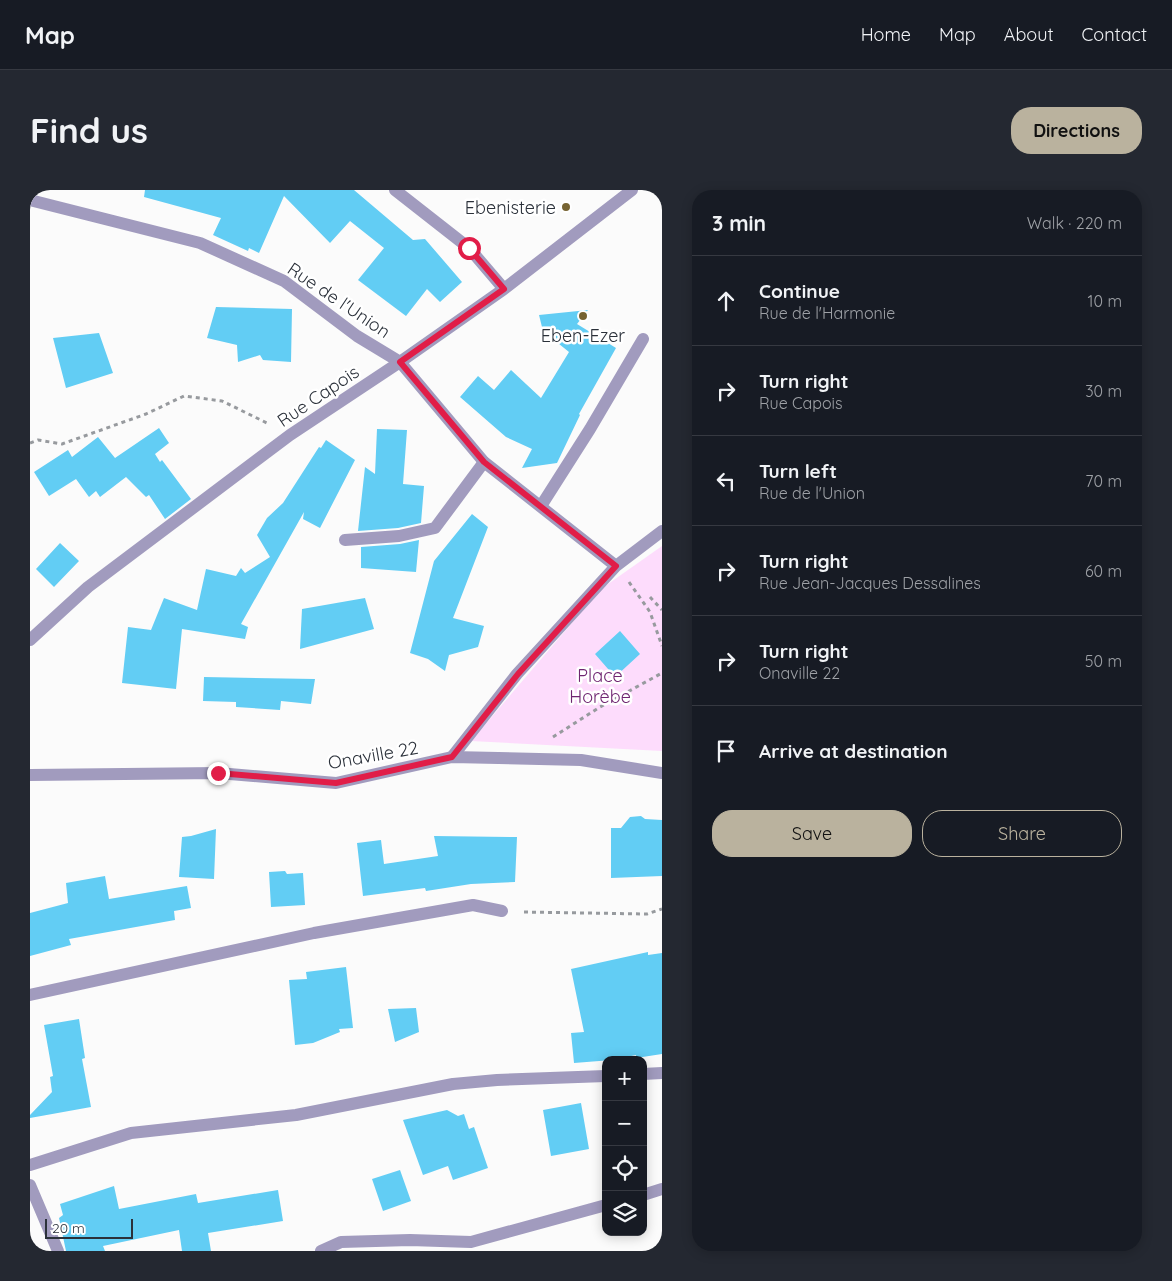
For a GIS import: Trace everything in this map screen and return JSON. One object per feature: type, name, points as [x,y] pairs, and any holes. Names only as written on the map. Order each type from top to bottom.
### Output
[{"type":"street","points":[[395,190],[469,248],[504,289]]},
{"type":"street","name":"Rue Capois","points":[[30,640],[88,587],[290,435],[400,362],[504,289],[632,190]]},
{"type":"street","name":"Rue de l'Union","points":[[30,200],[200,243],[284,281],[357,336],[400,362],[484,462],[616,566]]},
{"type":"street","points":[[541,506],[590,429],[643,339]]},
{"type":"street","points":[[346,540],[399,536],[435,528],[484,462]]},
{"type":"street","points":[[452,757],[518,674],[616,566],[662,531]]},
{"type":"street","name":"Onaville 22","points":[[30,775],[218,773],[336,783],[452,757],[581,760],[662,773]]},
{"type":"street","points":[[30,995],[314,933],[473,905],[502,911]]},
{"type":"street","points":[[647,1074],[662,1073]]},
{"type":"street","points":[[30,1165],[131,1133],[296,1115],[453,1084],[497,1080],[602,1076]]},
{"type":"street","points":[[30,1185],[58,1251]]},
{"type":"street","points":[[647,1194],[662,1189]]},
{"type":"street","points":[[321,1251],[342,1242],[410,1240],[471,1242],[602,1206]]},
{"type":"path","points":[[30,442],[38,440],[62,444],[146,414],[184,396],[222,401],[290,435]]},
{"type":"path","points":[[616,566],[650,612],[662,646]]},
{"type":"path","points":[[650,597],[662,610]]},
{"type":"path","points":[[529,759],[556,734],[662,673]]},
{"type":"path","points":[[502,911],[647,914],[662,909]]},
{"type":"green space","name":"Place Horèbe","points":[[662,546],[662,751],[471,741],[601,589]]},
{"type":"building","points":[[145,190],[354,190],[413,240],[425,239],[462,282],[440,302],[427,289],[406,316],[358,280],[384,248],[350,221],[330,243],[284,196],[259,253],[249,248],[248,251],[213,235],[221,218],[144,197]]},
{"type":"building","points":[[216,307],[292,309],[291,362],[263,360],[260,355],[238,362],[237,345],[207,338]]},
{"type":"building","points":[[588,310],[577,324],[616,348],[579,414],[557,463],[522,468],[532,449],[506,437],[460,397],[478,376],[494,390],[511,370],[541,398],[569,352],[543,331],[539,315]]},
{"type":"building","points":[[99,333],[113,373],[66,388],[53,338]]},
{"type":"building","points":[[159,428],[169,443],[155,454],[160,462],[162,460],[191,499],[165,519],[149,495],[146,497],[126,477],[100,497],[96,491],[89,497],[76,479],[49,496],[34,472],[68,450],[72,457],[98,437],[115,458]]},
{"type":"building","points":[[377,429],[407,430],[403,484],[424,486],[421,523],[398,528],[358,531],[365,467],[375,474]]},
{"type":"building","points":[[326,440],[355,460],[320,528],[303,519],[304,512],[241,624],[248,627],[245,639],[182,629],[176,689],[122,683],[128,627],[151,630],[164,598],[197,610],[206,569],[236,576],[241,568],[245,573],[270,557],[257,535],[267,518],[283,503],[319,447],[321,448]]},
{"type":"building","points":[[472,514],[488,527],[453,618],[484,626],[478,647],[449,655],[445,671],[428,659],[410,653],[434,561]]},
{"type":"building","points":[[419,540],[416,572],[361,568],[361,547],[400,544]]},
{"type":"building","points":[[60,543],[79,561],[54,587],[36,569]]},
{"type":"building","points":[[365,598],[374,629],[300,649],[302,609]]},
{"type":"building","points":[[620,631],[640,654],[615,677],[595,654]]},
{"type":"building","points":[[204,677],[315,679],[311,704],[281,701],[280,710],[236,707],[236,702],[203,701]]},
{"type":"building","points":[[641,816],[645,819],[662,820],[662,876],[611,878],[611,828],[621,828],[630,817]]},
{"type":"building","points":[[216,829],[214,879],[179,877],[182,837]]},
{"type":"building","points":[[434,836],[517,837],[515,882],[471,884],[426,891],[425,888],[363,896],[357,843],[381,840],[384,864],[438,856]]},
{"type":"building","points":[[285,871],[287,874],[303,873],[305,905],[271,907],[269,872]]},
{"type":"building","points":[[105,876],[109,899],[187,886],[191,908],[174,911],[175,920],[69,939],[71,945],[30,956],[30,913],[68,903],[66,883]]},
{"type":"building","points":[[648,952],[648,955],[662,953],[662,1054],[647,1056],[602,1056],[602,1061],[574,1063],[571,1033],[584,1032],[571,969]]},
{"type":"building","points":[[346,967],[353,1028],[339,1029],[340,1032],[313,1043],[295,1045],[289,980],[307,979],[306,972]]},
{"type":"building","points":[[416,1008],[419,1032],[395,1042],[388,1009]]},
{"type":"building","points":[[79,1019],[85,1058],[82,1059],[91,1107],[30,1118],[30,1115],[52,1092],[50,1077],[53,1076],[44,1025]]},
{"type":"building","points":[[581,1103],[589,1149],[551,1156],[543,1110]]},
{"type":"building","points":[[447,1110],[458,1116],[464,1114],[469,1129],[474,1127],[488,1168],[453,1180],[448,1166],[423,1175],[403,1120]]},
{"type":"building","points":[[400,1170],[411,1201],[383,1211],[372,1179]]},
{"type":"building","points":[[114,1186],[119,1209],[196,1194],[198,1203],[278,1190],[283,1221],[208,1233],[211,1251],[182,1251],[179,1230],[103,1246],[105,1251],[66,1251],[59,1218],[63,1215],[60,1204]]},
{"type":"place","name":"Ebenisterie","points":[[566,207]]},
{"type":"place","name":"Eben-Ezer","points":[[583,316]]},
{"type":"route","points":[[218,773],[336,783],[452,757],[518,674],[616,566],[484,462],[400,362],[504,289],[469,248]]}]
